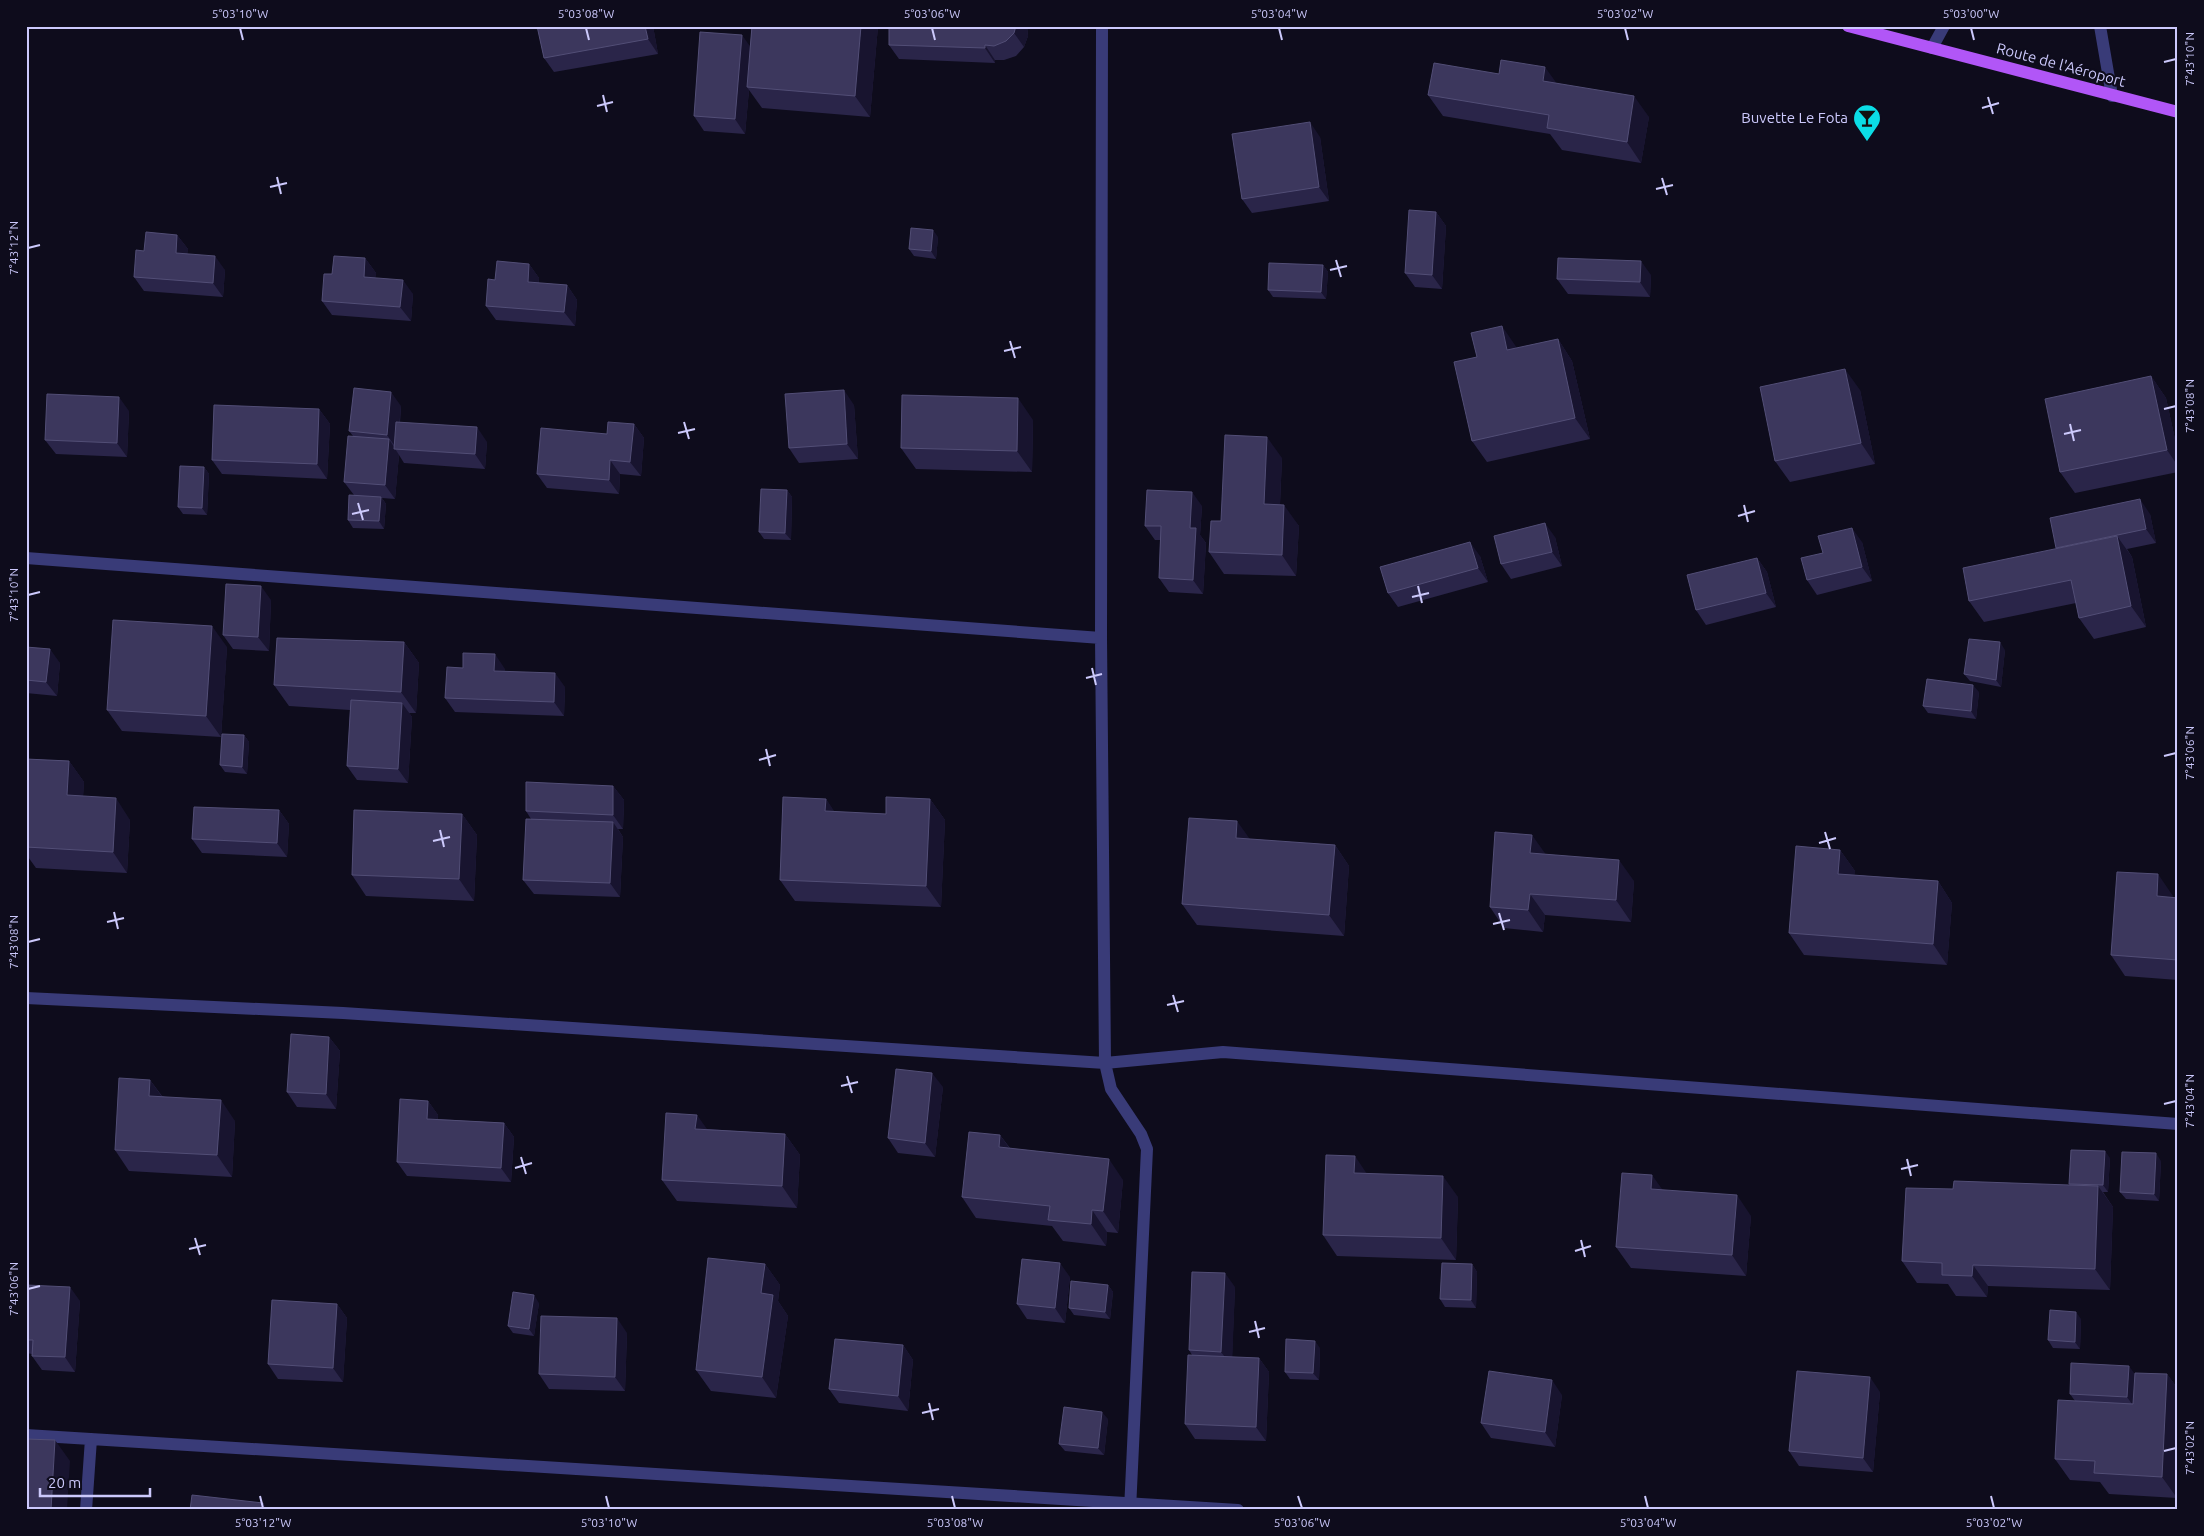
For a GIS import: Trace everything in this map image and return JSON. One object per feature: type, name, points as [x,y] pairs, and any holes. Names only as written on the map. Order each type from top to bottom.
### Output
[{"type":"main road","name":"Route de l'Aéroport","points":[[1848,26],[2178,112]]},
{"type":"street","points":[[1102,26],[1101,638],[1105,1063],[1111,1089],[1141,1134],[1148,1149],[1130,1506]]},
{"type":"street","points":[[1932,48],[1944,26]]},
{"type":"street","points":[[2100,26],[2112,96]]},
{"type":"street","points":[[26,558],[1101,638]]},
{"type":"street","points":[[26,998],[343,1013],[1105,1063],[1223,1052],[2178,1124]]},
{"type":"street","points":[[26,1434],[1130,1506],[1238,1510]]},
{"type":"street","points":[[86,1510],[91,1438]]},
{"type":"building","points":[[537,26],[645,26],[648,39],[544,58]]},
{"type":"building","points":[[752,26],[861,26],[855,96],[747,87]]},
{"type":"building","points":[[889,26],[1016,26],[1014,33],[1006,41],[994,46],[985,45],[985,48],[889,45]]},
{"type":"building","points":[[700,32],[742,35],[735,119],[694,116]]},
{"type":"building","points":[[1501,60],[1545,67],[1543,81],[1634,96],[1627,142],[1547,128],[1549,115],[1428,95],[1434,63],[1499,74]]},
{"type":"building","points":[[1310,122],[1319,187],[1242,199],[1232,134]]},
{"type":"building","points":[[1409,210],[1436,212],[1432,275],[1405,273]]},
{"type":"building","points":[[911,228],[933,230],[931,251],[909,249]]},
{"type":"building","points":[[146,232],[177,235],[176,253],[215,256],[213,283],[134,277],[136,250],[144,251]]},
{"type":"building","points":[[334,256],[365,258],[364,277],[403,280],[400,307],[322,301],[324,274],[332,274]]},
{"type":"building","points":[[1558,258],[1641,261],[1640,282],[1557,279]]},
{"type":"building","points":[[497,261],[529,264],[528,282],[567,285],[564,312],[486,306],[488,279],[495,280]]},
{"type":"building","points":[[1269,263],[1323,265],[1321,292],[1268,290]]},
{"type":"building","points":[[1502,326],[1507,350],[1558,339],[1575,418],[1472,441],[1454,362],[1477,357],[1471,333]]},
{"type":"building","points":[[1845,369],[1861,443],[1775,461],[1760,387]]},
{"type":"building","points":[[2151,376],[2167,450],[2060,472],[2045,399]]},
{"type":"building","points":[[354,388],[391,392],[387,435],[349,431]]},
{"type":"building","points":[[844,390],[847,444],[789,448],[785,394]]},
{"type":"building","points":[[47,394],[119,397],[117,443],[45,440]]},
{"type":"building","points":[[902,395],[1018,398],[1017,451],[901,448]]},
{"type":"building","points":[[214,405],[319,409],[317,464],[212,460]]},
{"type":"building","points":[[396,422],[477,427],[475,454],[394,449]]},
{"type":"building","points":[[608,422],[634,424],[630,462],[610,460],[609,480],[537,474],[541,428],[607,434]]},
{"type":"building","points":[[1225,435],[1267,437],[1264,504],[1284,505],[1282,555],[1209,552],[1211,521],[1221,521]]},
{"type":"building","points":[[348,436],[389,439],[385,485],[344,482]]},
{"type":"building","points":[[180,466],[204,467],[202,508],[178,507]]},
{"type":"building","points":[[761,489],[787,490],[785,533],[759,532]]},
{"type":"building","points":[[1147,490],[1192,492],[1190,528],[1196,528],[1193,580],[1159,578],[1161,526],[1145,526]]},
{"type":"building","points":[[349,495],[381,497],[379,521],[348,520]]},
{"type":"building","points":[[2140,499],[2146,529],[2056,548],[2050,518]]},
{"type":"building","points":[[1545,523],[1552,552],[1501,564],[1494,536]]},
{"type":"building","points":[[1852,528],[1862,567],[1807,580],[1801,558],[1823,553],[1818,536]]},
{"type":"building","points":[[2117,536],[2131,606],[2079,618],[2071,580],[1969,601],[1963,568]]},
{"type":"building","points":[[1470,542],[1478,568],[1388,593],[1380,567]]},
{"type":"building","points":[[1757,558],[1766,593],[1696,610],[1687,575]]},
{"type":"building","points":[[226,584],[261,586],[258,637],[223,635]]},
{"type":"building","points":[[113,620],[212,626],[206,716],[107,710]]},
{"type":"building","points":[[277,638],[404,642],[401,692],[274,685]]},
{"type":"building","points":[[1969,639],[2000,642],[1996,680],[1964,674]]},
{"type":"building","points":[[26,647],[50,649],[46,682],[26,680]]},
{"type":"building","points":[[463,653],[495,654],[494,671],[555,673],[554,702],[445,698],[447,667],[463,668]]},
{"type":"building","points":[[1927,679],[1973,685],[1971,711],[1923,706]]},
{"type":"building","points":[[351,700],[402,703],[398,769],[347,766]]},
{"type":"building","points":[[222,734],[244,735],[242,767],[220,765]]},
{"type":"building","points":[[26,759],[69,761],[67,795],[116,798],[113,852],[26,847]]},
{"type":"building","points":[[526,782],[613,786],[613,815],[526,811]]},
{"type":"building","points":[[783,797],[826,799],[825,811],[886,814],[886,797],[930,799],[926,886],[780,880]]},
{"type":"building","points":[[194,807],[279,810],[277,843],[192,839]]},
{"type":"building","points":[[354,810],[462,814],[459,879],[352,875]]},
{"type":"building","points":[[1189,818],[1237,821],[1236,838],[1335,845],[1329,915],[1182,904]]},
{"type":"building","points":[[526,819],[613,822],[610,883],[523,880]]},
{"type":"building","points":[[1495,832],[1532,835],[1530,853],[1619,860],[1616,900],[1530,894],[1528,910],[1490,907]]},
{"type":"building","points":[[1796,846],[1840,850],[1838,874],[1938,881],[1933,944],[1789,933]]},
{"type":"building","points":[[2117,872],[2158,874],[2157,896],[2178,898],[2178,960],[2111,955]]},
{"type":"building","points":[[291,1034],[329,1037],[326,1094],[287,1092]]},
{"type":"building","points":[[896,1069],[932,1073],[925,1143],[888,1138]]},
{"type":"building","points":[[119,1078],[150,1080],[149,1096],[221,1100],[217,1155],[115,1150]]},
{"type":"building","points":[[400,1099],[428,1101],[427,1119],[504,1123],[501,1168],[397,1162]]},
{"type":"building","points":[[666,1113],[697,1115],[695,1129],[785,1134],[782,1186],[662,1180]]},
{"type":"building","points":[[969,1132],[1000,1135],[999,1147],[1109,1159],[1103,1211],[1092,1210],[1091,1224],[1048,1220],[1050,1206],[962,1197]]},
{"type":"building","points":[[2071,1150],[2105,1151],[2103,1185],[2069,1184]]},
{"type":"building","points":[[2122,1152],[2156,1153],[2154,1194],[2120,1192]]},
{"type":"building","points":[[1326,1155],[1355,1156],[1354,1173],[1443,1176],[1441,1238],[1323,1235]]},
{"type":"building","points":[[1622,1173],[1652,1175],[1651,1189],[1737,1195],[1732,1255],[1616,1247]]},
{"type":"building","points":[[1954,1181],[2098,1186],[2095,1269],[1973,1265],[1972,1276],[1942,1275],[1942,1263],[1902,1261],[1906,1188],[1953,1189]]},
{"type":"building","points":[[708,1258],[765,1264],[761,1293],[773,1295],[762,1377],[696,1370]]},
{"type":"building","points":[[1022,1259],[1060,1263],[1055,1308],[1017,1304]]},
{"type":"building","points":[[1442,1263],[1472,1264],[1471,1300],[1440,1299]]},
{"type":"building","points":[[1192,1272],[1225,1273],[1221,1352],[1189,1350]]},
{"type":"building","points":[[1071,1281],[1108,1285],[1105,1312],[1069,1308]]},
{"type":"building","points":[[26,1285],[70,1287],[65,1357],[32,1356],[33,1340],[26,1340]]},
{"type":"building","points":[[513,1292],[534,1295],[529,1329],[508,1326]]},
{"type":"building","points":[[272,1300],[337,1304],[333,1368],[268,1364]]},
{"type":"building","points":[[2050,1310],[2076,1312],[2075,1342],[2048,1340]]},
{"type":"building","points":[[541,1316],[617,1318],[615,1377],[539,1374]]},
{"type":"building","points":[[835,1339],[903,1345],[898,1396],[829,1389]]},
{"type":"building","points":[[1286,1339],[1315,1341],[1313,1373],[1285,1372]]},
{"type":"building","points":[[1188,1355],[1259,1358],[1256,1427],[1185,1424]]},
{"type":"building","points":[[2071,1363],[2129,1366],[2127,1397],[2070,1394]]},
{"type":"building","points":[[1489,1371],[1552,1380],[1545,1432],[1481,1423]]},
{"type":"building","points":[[1797,1371],[1870,1377],[1863,1458],[1789,1451]]},
{"type":"building","points":[[2135,1373],[2167,1374],[2162,1477],[2094,1473],[2095,1461],[2055,1459],[2058,1400],[2133,1404]]},
{"type":"building","points":[[1064,1407],[1102,1412],[1098,1448],[1059,1444]]},
{"type":"building","points":[[26,1439],[55,1440],[51,1510],[26,1510]]},
{"type":"building","points":[[192,1495],[263,1503],[262,1510],[190,1510]]},
{"type":"place","name":"Buvette Le Fota","points":[[1867,142]]}]
